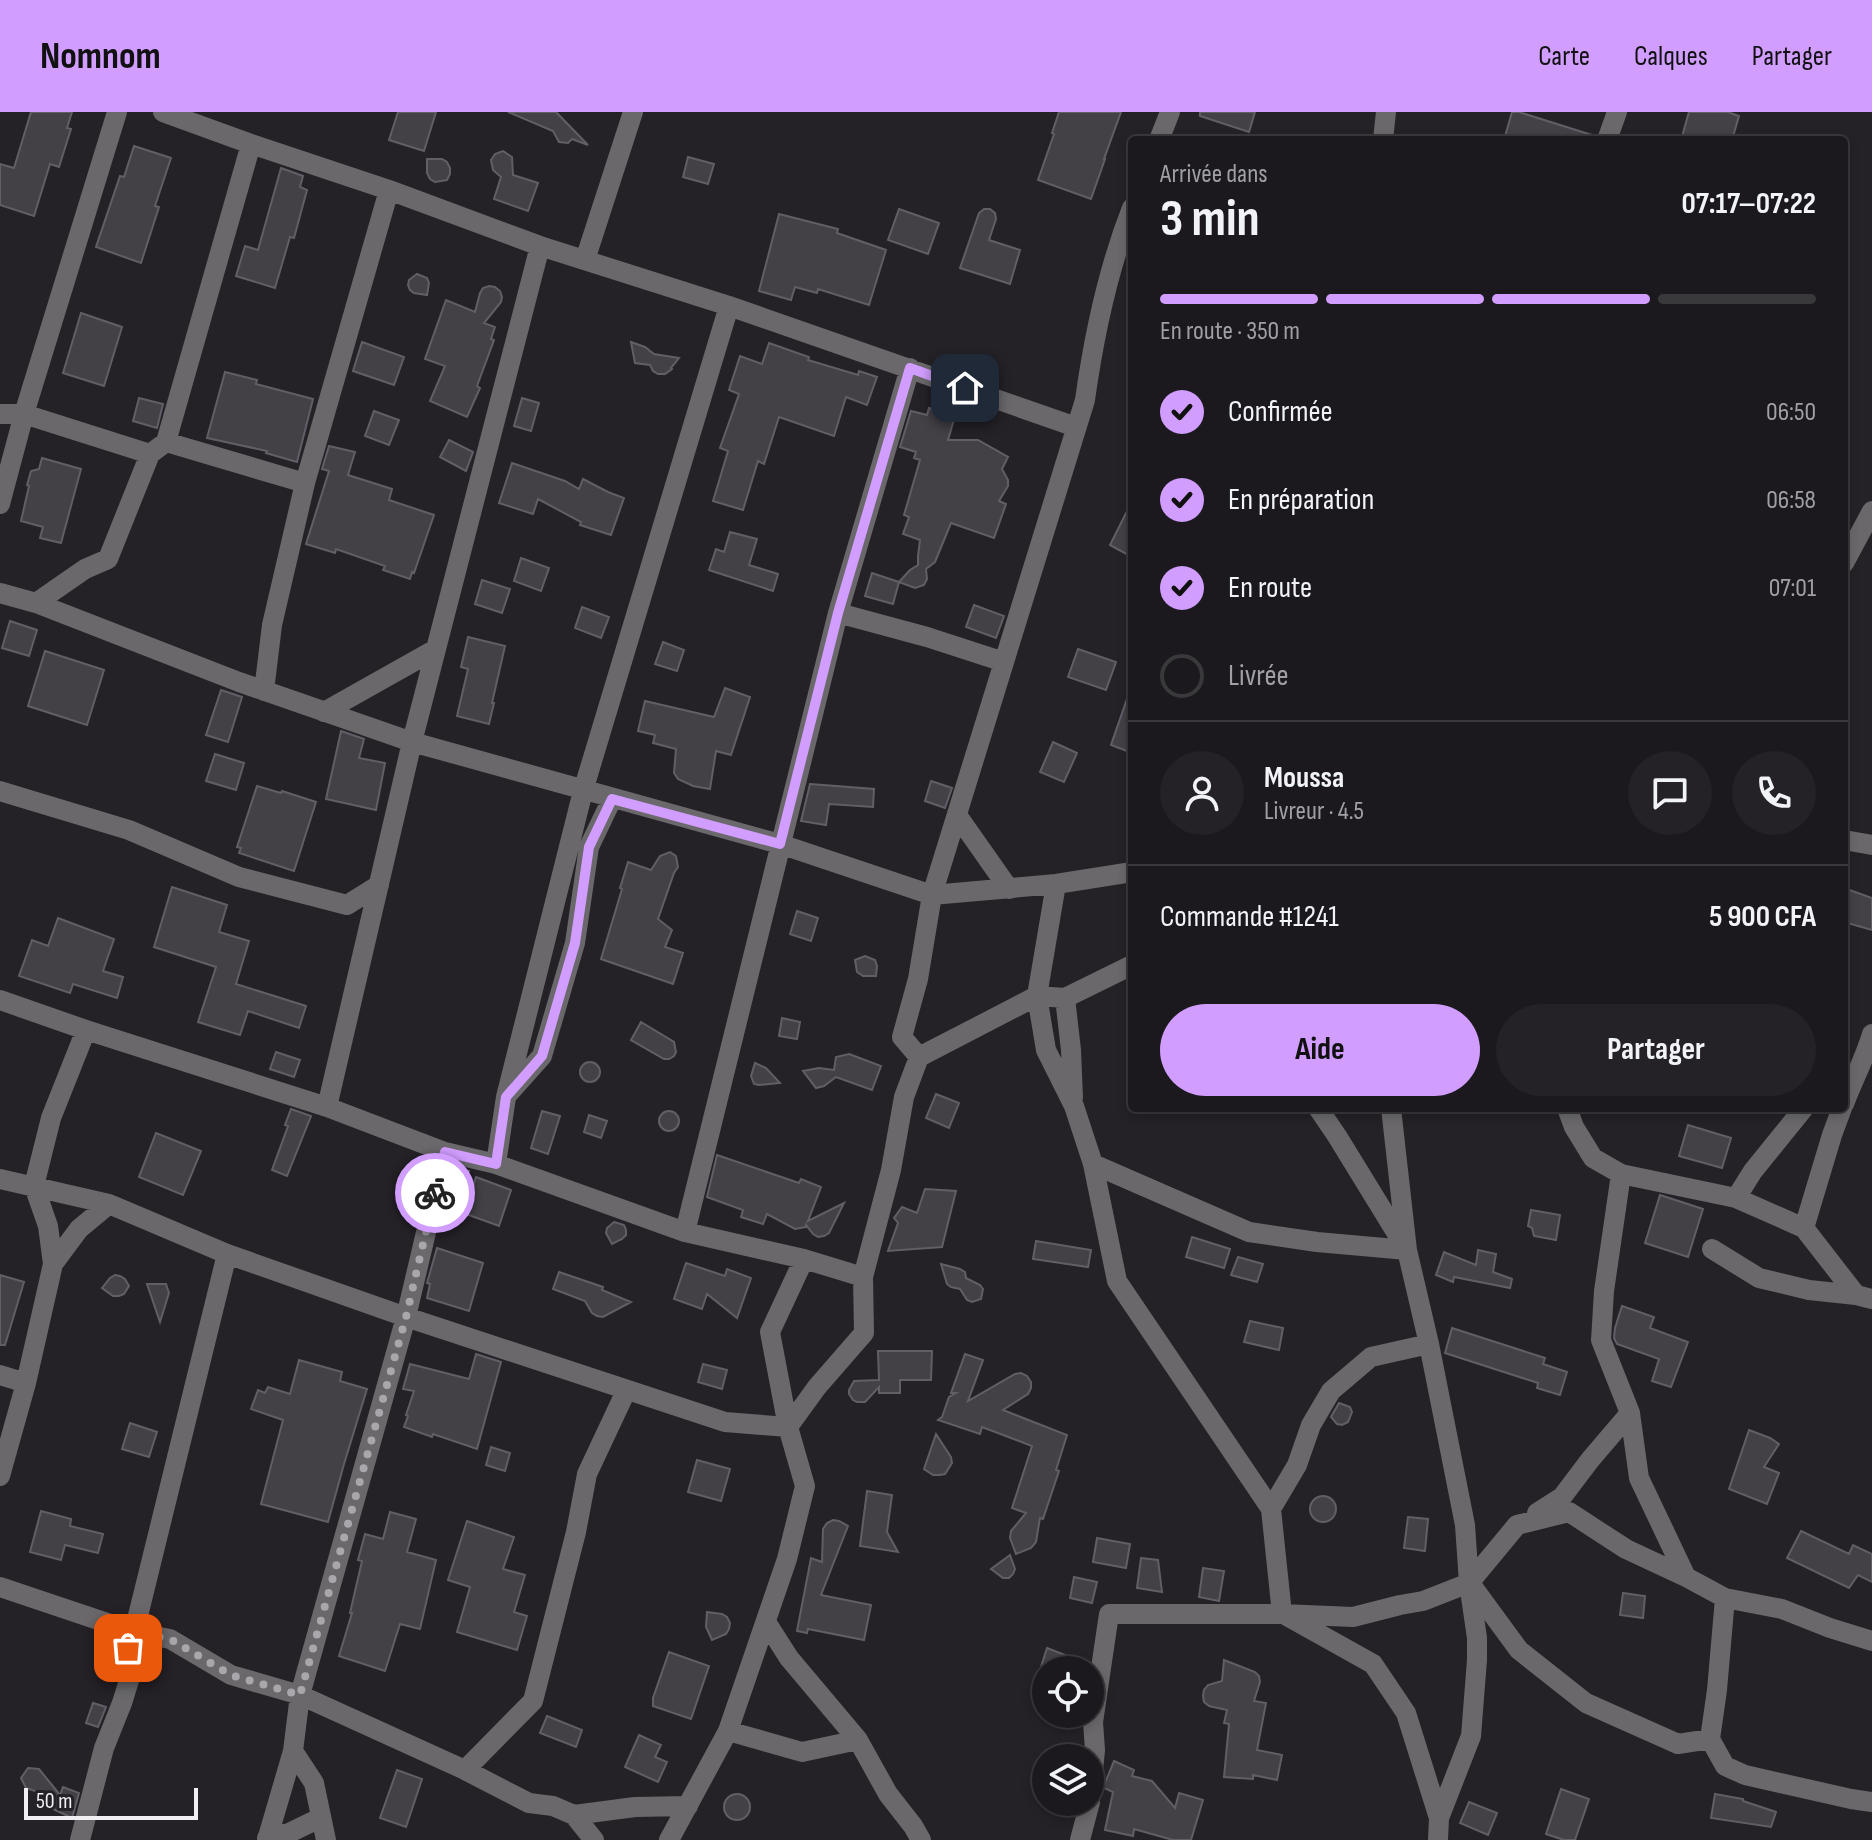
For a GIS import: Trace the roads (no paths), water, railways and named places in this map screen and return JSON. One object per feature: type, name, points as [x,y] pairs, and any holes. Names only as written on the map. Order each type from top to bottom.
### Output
[{"type":"street","points":[[0,504],[24,414],[117,112]]},
{"type":"street","points":[[163,112],[540,246],[729,306],[1076,427]]},
{"type":"street","points":[[585,260],[633,112]]},
{"type":"street","points":[[1161,136],[1170,112]]},
{"type":"street","points":[[1383,136],[1386,112]]},
{"type":"street","points":[[1608,136],[1617,112]]},
{"type":"street","points":[[36,603],[85,569],[108,559],[158,448],[251,144]]},
{"type":"street","points":[[264,691],[272,625],[305,483],[389,190]]},
{"type":"street","points":[[919,1057],[902,1037],[918,979],[932,895],[1085,400],[1092,348],[1128,219]]},
{"type":"street","points":[[327,1107],[412,742],[540,246]]},
{"type":"street","points":[[496,1164],[506,1097],[583,791],[729,306]]},
{"type":"street","points":[[685,1232],[838,613],[910,368]]},
{"type":"street","points":[[0,414],[24,414],[305,483]]},
{"type":"street","points":[[1848,556],[1872,511]]},
{"type":"street","points":[[0,593],[36,603],[264,691],[412,742],[780,844],[932,895],[1056,884],[1128,873]]},
{"type":"street","points":[[838,613],[1004,662]]},
{"type":"street","points":[[324,712],[436,649]]},
{"type":"street","points":[[0,791],[129,830],[239,877],[347,905],[379,885]]},
{"type":"street","points":[[506,1097],[542,1056],[575,943],[589,847],[612,799]]},
{"type":"street","points":[[957,815],[1009,889]]},
{"type":"street","points":[[1848,841],[1872,845]]},
{"type":"street","points":[[1056,884],[1037,996],[1046,1050],[1074,1106],[1093,1164],[1117,1281],[1271,1509],[1282,1614]]},
{"type":"street","points":[[788,1427],[817,1387],[864,1333],[863,1277],[891,1170],[904,1097],[919,1057],[1037,996],[1065,998],[1128,967]]},
{"type":"street","points":[[1065,998],[1074,1106]]},
{"type":"street","points":[[0,1000],[327,1107],[445,1152],[496,1164],[685,1232],[804,1259],[863,1277]]},
{"type":"street","points":[[0,1476],[26,1383],[53,1264],[48,1226],[34,1186],[51,1118],[86,1030]]},
{"type":"street","points":[[1850,1077],[1866,1057],[1872,1034]]},
{"type":"street","points":[[1321,1112],[1407,1250]]},
{"type":"street","points":[[1391,1112],[1407,1250],[1465,1525],[1477,1638],[1471,1736],[1439,1818],[1438,1840]]},
{"type":"street","points":[[1568,1112],[1593,1158],[1621,1174],[1736,1198],[1804,1228],[1864,1297]]},
{"type":"street","points":[[1736,1198],[1753,1171],[1801,1112]]},
{"type":"street","points":[[1804,1228],[1841,1112]]},
{"type":"street","points":[[320,1818],[296,1836],[267,1839],[293,1751],[300,1695],[406,1317],[445,1152]]},
{"type":"street","points":[[1093,1164],[1249,1232],[1407,1250]]},
{"type":"street","points":[[1621,1174],[1604,1291],[1601,1340],[1630,1413],[1639,1478],[1686,1577]]},
{"type":"street","points":[[0,1179],[109,1204],[227,1254],[626,1391],[725,1422],[788,1427]]},
{"type":"street","points":[[53,1264],[79,1229],[109,1204]]},
{"type":"street","points":[[1712,1249],[1759,1278],[1809,1290],[1864,1297]]},
{"type":"street","points":[[80,1840],[104,1748],[131,1674],[128,1648],[227,1254]]},
{"type":"street","points":[[669,1840],[728,1731],[787,1559],[805,1486],[788,1427],[770,1332],[804,1259]]},
{"type":"street","points":[[1271,1509],[1297,1465],[1311,1425],[1331,1391],[1371,1357],[1429,1344]]},
{"type":"street","points":[[0,1375],[26,1383]]},
{"type":"street","points":[[465,1770],[533,1701],[572,1548],[587,1474],[626,1391]]},
{"type":"street","points":[[1095,1744],[1093,1722],[1109,1614],[1353,1617],[1423,1601],[1469,1583],[1517,1525],[1562,1497],[1630,1413]]},
{"type":"street","points":[[1517,1525],[1569,1512],[1626,1549],[1725,1598],[1782,1609],[1872,1641]]},
{"type":"street","points":[[1469,1583],[1519,1650],[1586,1703],[1678,1744],[1710,1739]]},
{"type":"street","points":[[0,1587],[134,1632],[170,1639],[231,1675],[300,1695],[465,1770],[529,1803],[553,1806],[574,1815],[594,1840]]},
{"type":"street","points":[[1725,1598],[1710,1739],[1725,1766],[1745,1775],[1872,1802]]},
{"type":"street","points":[[1282,1614],[1373,1664],[1406,1713],[1439,1818]]},
{"type":"street","points":[[766,1622],[789,1658],[858,1740],[888,1794],[921,1840]]},
{"type":"street","points":[[728,1731],[802,1752],[858,1740]]},
{"type":"street","points":[[293,1751],[314,1783],[326,1840]]},
{"type":"street","points":[[574,1815],[635,1807],[688,1806]]},
{"type":"street","points":[[1080,1840],[1086,1816]]}]
